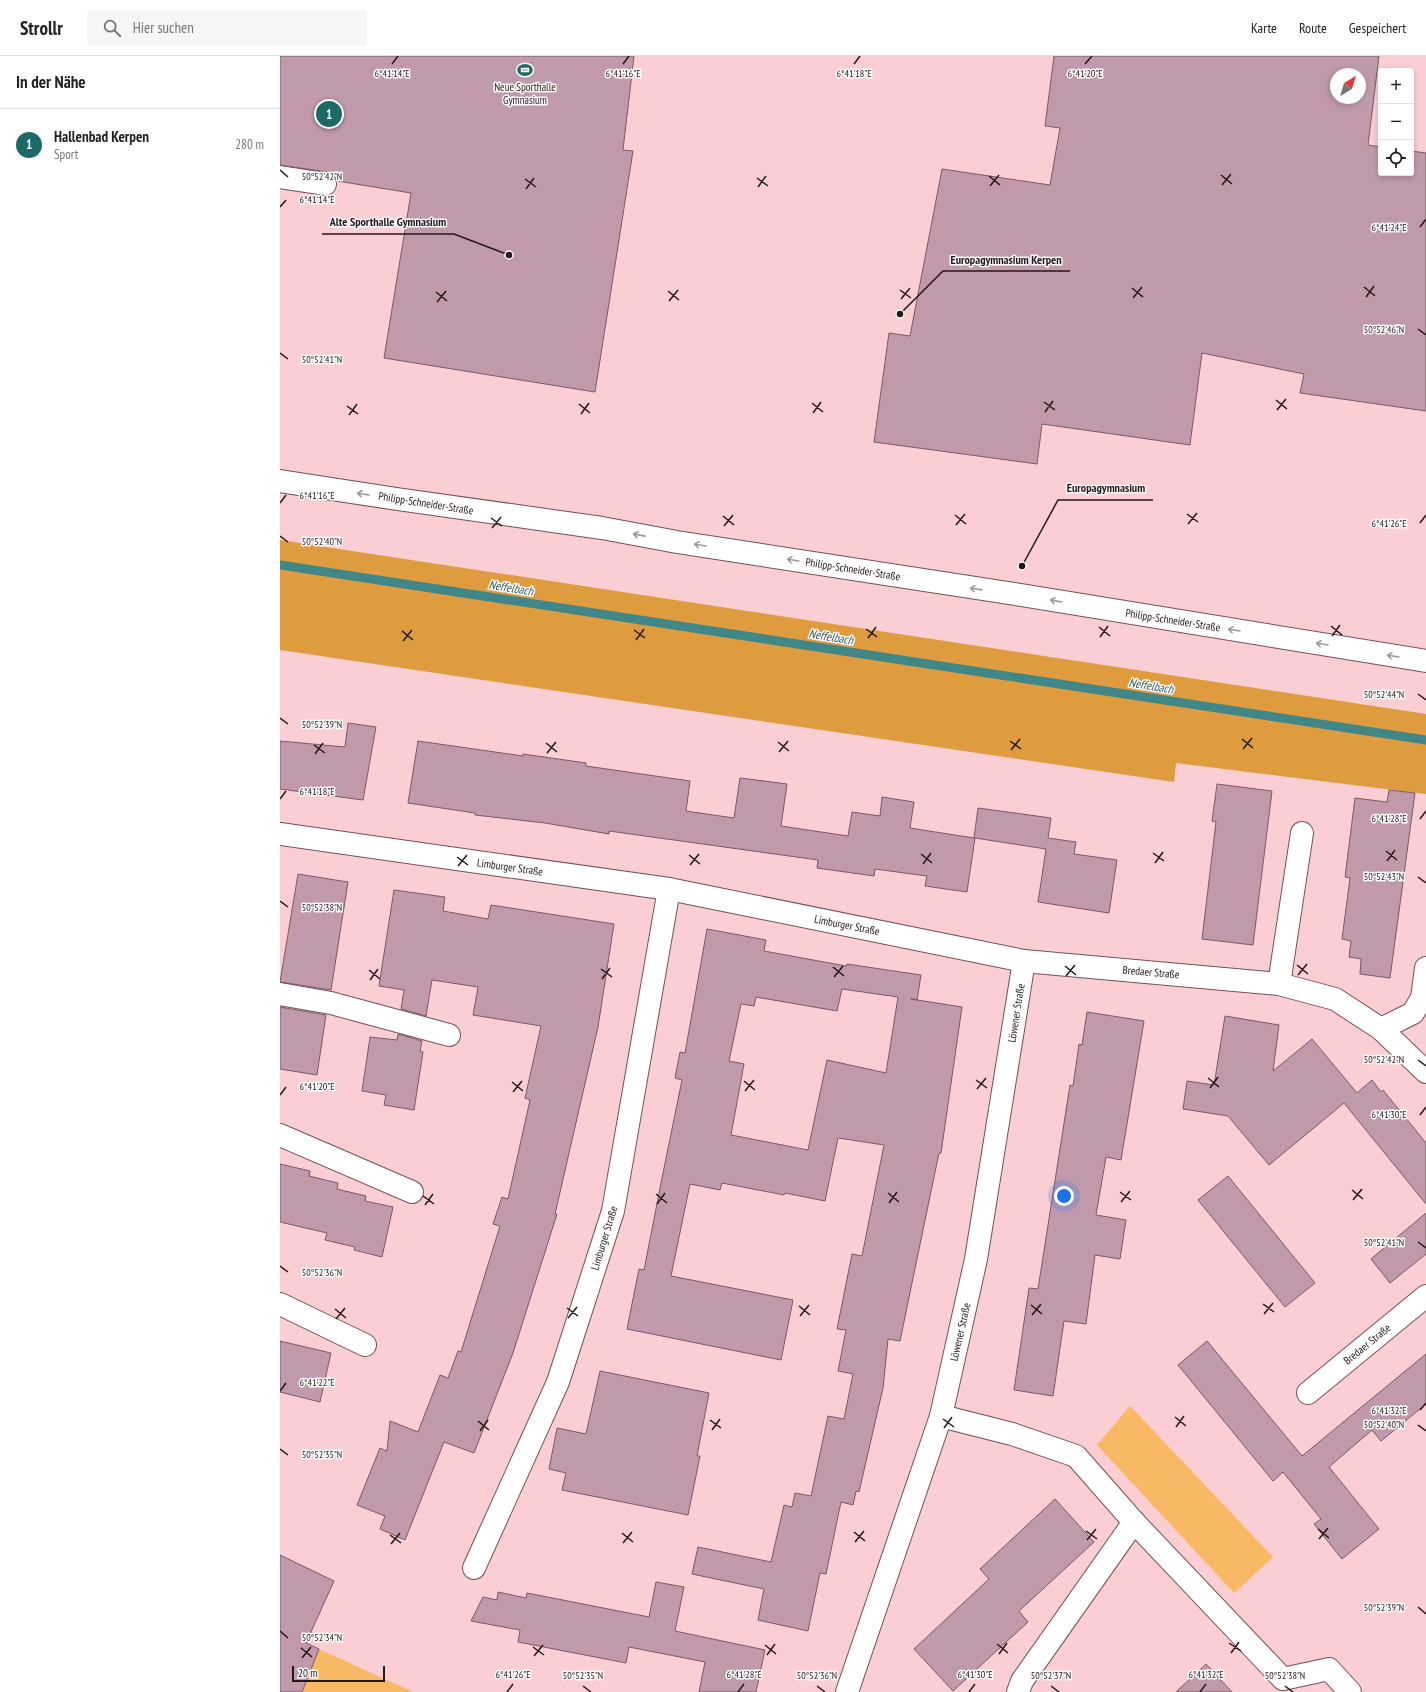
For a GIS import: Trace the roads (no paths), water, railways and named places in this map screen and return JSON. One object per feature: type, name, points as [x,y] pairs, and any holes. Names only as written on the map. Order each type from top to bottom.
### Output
[{"type":"street","points":[[280,177],[325,184]]},
{"type":"street","name":"Philipp-Schneider-Straße","points":[[280,481],[460,509],[602,528],[677,542],[1015,594],[1426,661]]},
{"type":"street","points":[[1279,984],[1302,833]]},
{"type":"street","name":"Limburger Straße","points":[[280,834],[669,889],[1024,960]]},
{"type":"street","name":"Limburger Straße","points":[[474,1568],[558,1382],[613,1211],[669,889]]},
{"type":"street","name":"Bredaer Straße","points":[[1024,960],[1279,984],[1335,999],[1381,1029],[1426,1072]]},
{"type":"street","name":"Löwener Straße","points":[[847,1692],[941,1416],[976,1259],[1024,960]]},
{"type":"street","points":[[1381,1029],[1414,1013],[1422,998],[1426,968]]},
{"type":"street","points":[[280,994],[331,1003],[450,1036]]},
{"type":"street","points":[[280,1135],[412,1192]]},
{"type":"street","name":"Bredaer Straße","points":[[1308,1393],[1426,1296]]},
{"type":"street","points":[[280,1304],[365,1345]]},
{"type":"street","points":[[941,1416],[1012,1434],[1076,1456],[1280,1686],[1329,1668],[1350,1692]]},
{"type":"street","points":[[1018,1692],[1022,1681],[1134,1522]]},
{"type":"waterway","name":"Neffelbach","points":[[280,565],[1426,740]]},
{"type":"place","name":"Neue Sporthalle Gymnasium","points":[[525,70]]},
{"type":"place","name":"Hallenbad Kerpen","points":[[329,114]]},
{"type":"place","name":"Alte Sporthalle Gymnasium","points":[[509,255]]},
{"type":"place","name":"Europagymnasium Kerpen","points":[[900,314]]},
{"type":"place","name":"Europagymnasium","points":[[1022,566]]}]
